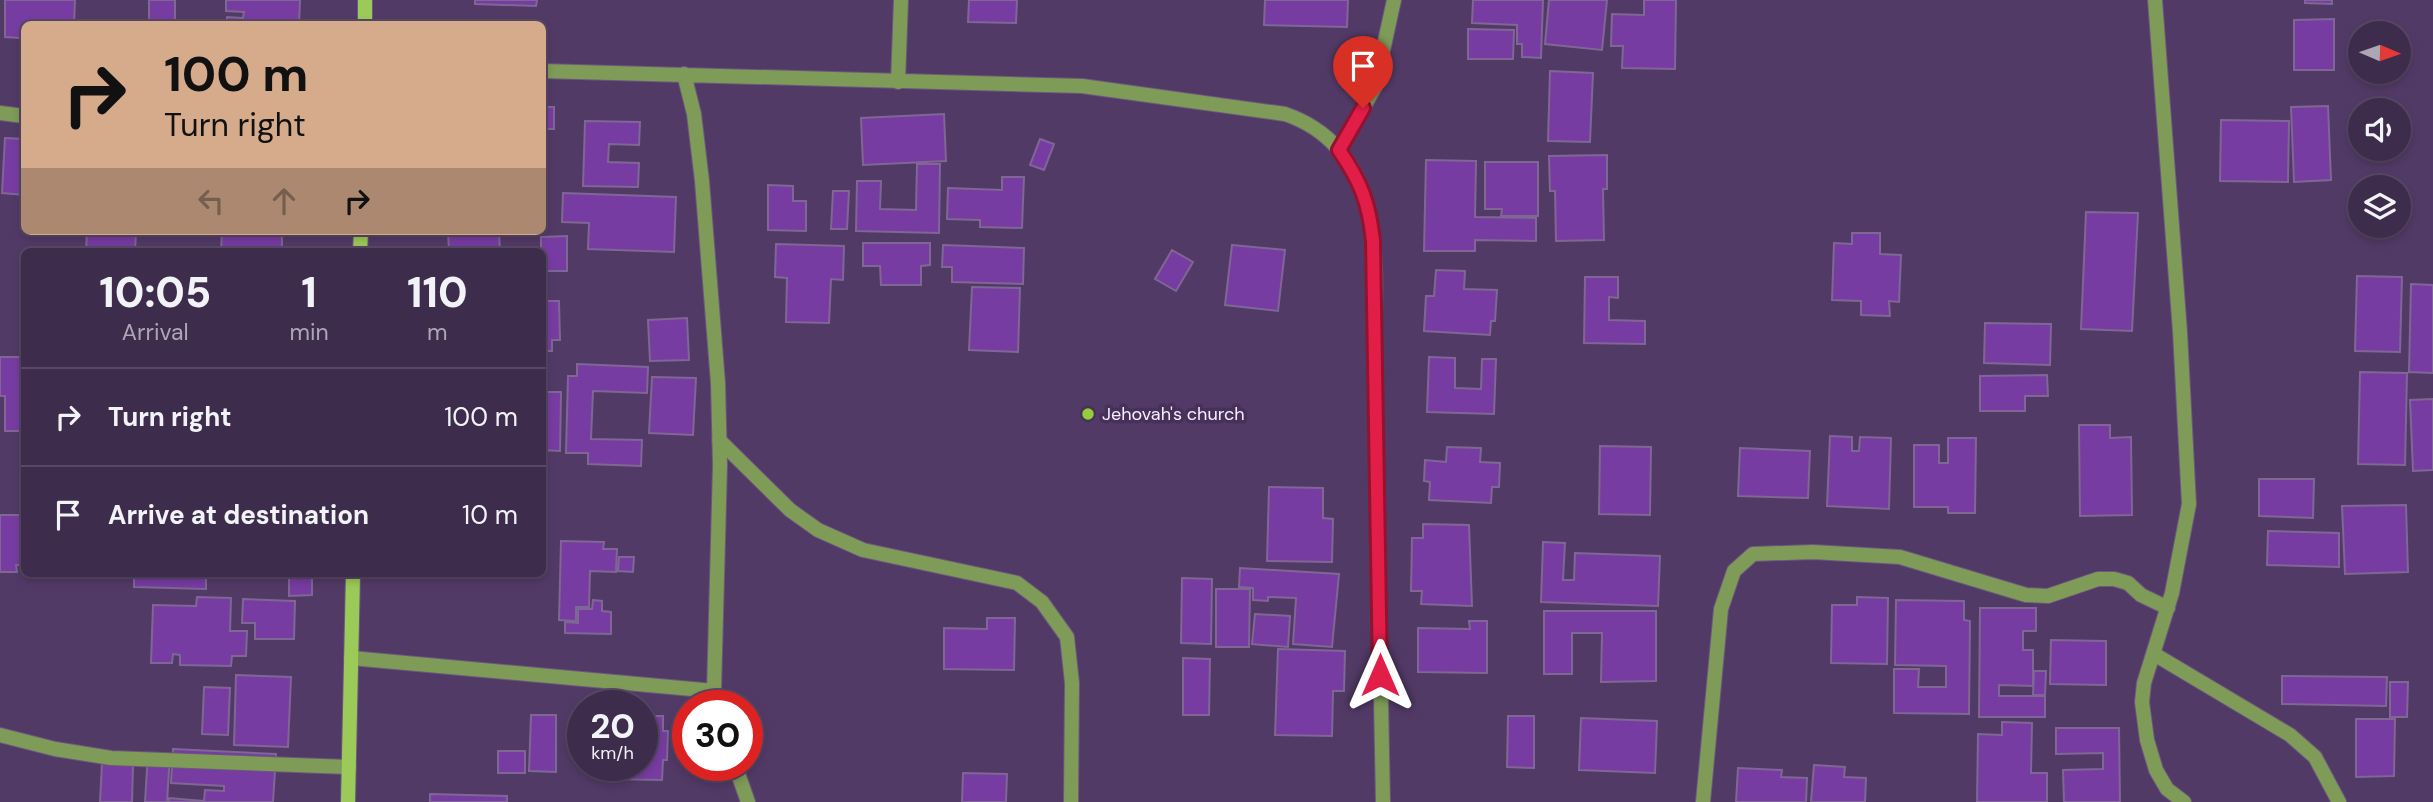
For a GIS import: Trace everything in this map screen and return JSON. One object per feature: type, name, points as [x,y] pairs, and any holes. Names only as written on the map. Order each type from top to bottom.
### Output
[{"type":"street","points":[[365,0],[365,21]]},
{"type":"street","points":[[898,82],[901,0]]},
{"type":"street","points":[[1339,150],[1375,88],[1394,0]]},
{"type":"street","points":[[2155,0],[2189,504],[2168,608],[2144,682],[2143,721],[2157,770],[2167,789],[2184,802]]},
{"type":"street","points":[[546,71],[1082,86],[1285,114],[1308,122],[1339,150],[1361,182],[1370,216],[1375,264],[1383,802]]},
{"type":"street","points":[[684,74],[694,114],[702,181],[719,440],[715,690]]},
{"type":"street","points":[[0,113],[21,116]]},
{"type":"street","points":[[719,440],[790,510],[818,530],[863,550],[1017,583],[1042,602],[1067,637],[1072,683],[1071,802]]},
{"type":"street","points":[[1703,802],[1721,609],[1734,571],[1753,554],[1813,552],[1900,557],[1953,570],[2026,595],[2048,596],[2098,579],[2115,579],[2128,583],[2141,595],[2168,608]]},
{"type":"street","points":[[348,802],[353,577]]},
{"type":"street","points":[[2154,654],[2290,735],[2315,757],[2339,802]]},
{"type":"street","points":[[351,658],[672,693]]},
{"type":"street","points":[[0,735],[55,749],[111,758],[349,767]]},
{"type":"street","points":[[741,781],[748,802]]},
{"type":"building","points":[[5,0],[75,0],[74,21],[21,21],[20,38],[5,37]]},
{"type":"building","points":[[149,0],[175,0],[175,21],[149,21]]},
{"type":"building","points":[[226,0],[300,0],[299,21],[226,21],[227,17],[243,18],[244,12],[226,11]]},
{"type":"building","points":[[475,0],[537,0],[536,6],[475,4]]},
{"type":"building","points":[[969,0],[1017,0],[1016,23],[968,22]]},
{"type":"building","points":[[1265,0],[1348,0],[1347,27],[1264,25]]},
{"type":"building","points":[[1473,0],[1543,0],[1541,58],[1522,57],[1522,44],[1517,44],[1517,25],[1472,23]]},
{"type":"building","points":[[1549,0],[1607,0],[1602,50],[1545,44]]},
{"type":"building","points":[[1644,0],[1676,0],[1675,69],[1622,68],[1623,46],[1611,46],[1612,14],[1644,15]]},
{"type":"building","points":[[2305,0],[2332,0],[2332,4],[2305,3]]},
{"type":"building","points":[[2334,19],[2334,70],[2294,70],[2294,20]]},
{"type":"building","points":[[1468,29],[1514,30],[1513,59],[1468,59]]},
{"type":"building","points":[[1550,71],[1593,73],[1590,142],[1548,141]]},
{"type":"building","points":[[2328,106],[2331,180],[2294,182],[2291,107]]},
{"type":"building","points":[[546,107],[554,107],[554,129],[546,129]]},
{"type":"building","points":[[944,114],[946,161],[863,165],[861,118]]},
{"type":"building","points":[[2221,120],[2289,121],[2288,182],[2220,181]]},
{"type":"building","points":[[585,121],[640,122],[639,145],[609,144],[608,162],[639,163],[638,187],[583,186]]},
{"type":"building","points":[[5,138],[21,139],[21,195],[2,193]]},
{"type":"building","points":[[1040,139],[1054,144],[1044,170],[1030,165]]},
{"type":"building","points":[[1607,155],[1607,189],[1603,189],[1604,240],[1556,241],[1555,191],[1550,191],[1549,156]]},
{"type":"building","points":[[1426,160],[1476,161],[1475,217],[1536,218],[1536,241],[1475,240],[1475,251],[1424,251]]},
{"type":"building","points":[[1485,162],[1538,162],[1538,216],[1501,216],[1502,209],[1485,209]]},
{"type":"building","points":[[917,164],[940,164],[939,233],[856,231],[857,181],[881,181],[880,209],[916,210]]},
{"type":"building","points":[[1002,177],[1024,177],[1022,228],[980,227],[980,220],[947,219],[948,188],[1002,190]]},
{"type":"building","points":[[768,185],[793,186],[793,201],[806,201],[806,231],[768,230]]},
{"type":"building","points":[[833,191],[849,191],[847,229],[831,229]]},
{"type":"building","points":[[563,193],[676,197],[674,252],[588,249],[589,223],[562,222]]},
{"type":"building","points":[[2086,212],[2138,213],[2132,331],[2081,329]]},
{"type":"building","points":[[1852,233],[1880,233],[1880,254],[1901,255],[1899,302],[1889,301],[1890,316],[1861,315],[1861,301],[1832,300],[1834,243],[1852,244]]},
{"type":"building","points":[[87,235],[136,235],[135,248],[86,248]]},
{"type":"building","points":[[222,235],[282,235],[282,248],[221,248]]},
{"type":"building","points":[[448,235],[499,235],[500,248],[449,248]]},
{"type":"building","points":[[567,236],[567,271],[546,271],[546,248],[541,248],[541,237]]},
{"type":"building","points":[[863,243],[930,243],[930,265],[921,266],[921,285],[881,285],[880,266],[863,266]]},
{"type":"building","points":[[776,244],[844,246],[843,280],[831,279],[829,323],[786,322],[787,278],[775,277]]},
{"type":"building","points":[[943,245],[1024,248],[1023,284],[952,282],[952,267],[942,267]]},
{"type":"building","points":[[1232,245],[1285,250],[1278,311],[1225,305]]},
{"type":"building","points":[[1172,250],[1193,262],[1176,291],[1155,279]]},
{"type":"building","points":[[1436,270],[1465,271],[1464,289],[1497,290],[1495,321],[1491,321],[1490,335],[1424,331],[1426,296],[1434,296]]},
{"type":"building","points":[[2357,276],[2402,277],[2400,352],[2355,351]]},
{"type":"building","points":[[1585,277],[1618,277],[1618,298],[1609,297],[1609,320],[1645,321],[1645,344],[1584,343]]},
{"type":"building","points":[[2411,284],[2433,285],[2433,373],[2409,372]]},
{"type":"building","points":[[972,287],[1020,288],[1018,352],[969,350]]},
{"type":"building","points":[[546,301],[559,301],[560,340],[552,340],[552,351],[546,351]]},
{"type":"building","points":[[687,318],[689,360],[650,361],[648,320]]},
{"type":"building","points":[[1985,323],[2051,324],[2050,365],[1984,363]]},
{"type":"building","points":[[0,357],[21,357],[21,431],[5,431],[5,396],[0,396]]},
{"type":"building","points":[[1429,357],[1455,358],[1455,388],[1481,389],[1482,359],[1496,359],[1494,414],[1427,412]]},
{"type":"building","points":[[577,364],[648,367],[647,393],[593,391],[591,439],[642,440],[641,466],[588,464],[588,453],[566,453],[568,376],[577,376]]},
{"type":"building","points":[[2360,372],[2407,373],[2405,465],[2358,464]]},
{"type":"building","points":[[2047,375],[2048,396],[2025,396],[2025,411],[1980,411],[1980,376]]},
{"type":"building","points":[[652,377],[696,378],[693,435],[649,433]]},
{"type":"building","points":[[546,392],[561,392],[560,451],[546,450]]},
{"type":"building","points":[[2433,399],[2433,470],[2413,471],[2410,400]]},
{"type":"building","points":[[2079,425],[2110,425],[2110,438],[2131,437],[2132,515],[2080,516]]},
{"type":"building","points":[[1830,436],[1852,437],[1852,451],[1859,451],[1860,437],[1891,438],[1889,509],[1827,506]]},
{"type":"building","points":[[1948,438],[1976,438],[1975,513],[1948,513],[1948,507],[1914,507],[1914,445],[1939,445],[1939,463],[1948,463]]},
{"type":"building","points":[[1600,446],[1651,447],[1650,515],[1599,514]]},
{"type":"building","points":[[1447,447],[1481,448],[1480,462],[1500,463],[1499,487],[1492,487],[1491,503],[1429,500],[1430,482],[1424,481],[1425,460],[1446,462]]},
{"type":"building","points":[[1740,448],[1810,451],[1808,498],[1738,496]]},
{"type":"building","points":[[2259,479],[2314,479],[2313,518],[2259,516]]},
{"type":"building","points":[[1269,487],[1323,488],[1323,518],[1333,519],[1332,562],[1267,561]]},
{"type":"building","points":[[2406,505],[2408,572],[2345,574],[2342,506]]},
{"type":"building","points":[[0,515],[21,515],[21,565],[16,565],[17,572],[0,572]]},
{"type":"building","points":[[1423,524],[1469,525],[1472,606],[1421,604],[1422,591],[1411,591],[1412,538],[1423,538]]},
{"type":"building","points":[[2268,531],[2339,533],[2339,567],[2267,565]]},
{"type":"building","points":[[561,541],[604,542],[603,549],[617,549],[616,572],[590,571],[589,607],[576,607],[576,621],[559,620]]},
{"type":"building","points":[[1543,542],[1565,543],[1563,580],[1574,580],[1575,553],[1660,556],[1658,606],[1541,602]]},
{"type":"building","points":[[619,557],[634,557],[633,572],[618,571]]},
{"type":"building","points":[[1240,568],[1339,574],[1332,647],[1293,644],[1296,598],[1268,597],[1268,601],[1253,600],[1253,588],[1239,587]]},
{"type":"building","points":[[134,577],[206,577],[206,589],[134,587]]},
{"type":"building","points":[[289,577],[312,577],[312,595],[289,596]]},
{"type":"building","points":[[1182,578],[1212,579],[1211,644],[1181,643]]},
{"type":"building","points":[[1216,589],[1250,589],[1249,647],[1216,647]]},
{"type":"building","points":[[197,597],[231,598],[230,631],[247,631],[246,656],[232,656],[231,666],[180,665],[180,655],[173,654],[172,663],[151,663],[153,605],[196,606]]},
{"type":"building","points":[[1857,597],[1888,598],[1887,664],[1831,663],[1832,605],[1857,605]]},
{"type":"building","points":[[243,599],[295,601],[294,639],[255,639],[255,623],[242,623]]},
{"type":"building","points":[[593,600],[602,601],[602,611],[611,612],[611,634],[565,633],[565,622],[578,623],[578,609],[592,609]]},
{"type":"building","points":[[1896,600],[1964,601],[1964,620],[1970,621],[1969,714],[1894,713],[1894,669],[1919,669],[1918,687],[1946,687],[1946,666],[1895,665]]},
{"type":"building","points":[[1980,608],[2036,608],[2036,631],[2023,631],[2023,650],[2033,650],[2033,686],[1999,685],[1999,696],[2045,696],[2045,717],[1979,717]]},
{"type":"building","points":[[1544,611],[1656,611],[1656,681],[1601,682],[1602,633],[1572,633],[1572,674],[1544,674]]},
{"type":"building","points":[[1255,614],[1290,616],[1288,647],[1252,644]]},
{"type":"building","points":[[987,618],[1015,618],[1014,670],[944,669],[944,628],[987,629]]},
{"type":"building","points":[[1469,621],[1487,621],[1487,673],[1418,672],[1418,628],[1470,629]]},
{"type":"building","points":[[2051,640],[2106,641],[2106,685],[2050,684]]},
{"type":"building","points":[[1278,649],[1345,651],[1344,691],[1333,691],[1332,736],[1275,735]]},
{"type":"building","points":[[1183,658],[1210,659],[1209,715],[1183,715]]},
{"type":"building","points":[[2034,671],[2046,671],[2045,695],[2033,695]]},
{"type":"building","points":[[236,675],[291,677],[288,747],[234,745]]},
{"type":"building","points":[[2282,676],[2387,677],[2386,706],[2282,704]]},
{"type":"building","points":[[2390,682],[2408,682],[2407,717],[2390,717]]},
{"type":"building","points":[[204,687],[230,688],[228,735],[202,734]]},
{"type":"building","points":[[531,715],[556,715],[556,772],[529,771]]},
{"type":"building","points":[[658,716],[663,716],[663,731],[668,731],[667,760],[663,760],[662,780],[658,780]]},
{"type":"building","points":[[1508,716],[1534,716],[1534,768],[1507,767]]},
{"type":"building","points":[[1581,718],[1657,721],[1655,773],[1579,770]]},
{"type":"building","points":[[2356,719],[2395,719],[2394,776],[2356,777]]},
{"type":"building","points":[[2002,722],[2032,723],[2031,773],[2047,773],[2047,802],[1977,802],[1978,734],[2002,735]]},
{"type":"building","points":[[2056,728],[2119,728],[2120,802],[2064,802],[2063,770],[2103,769],[2103,753],[2056,754]]},
{"type":"building","points":[[173,749],[276,754],[273,802],[169,802],[169,798],[204,801],[205,790],[224,791],[224,786],[171,783]]},
{"type":"building","points":[[498,751],[525,751],[525,773],[498,773]]},
{"type":"building","points":[[148,753],[170,754],[167,802],[145,802]]},
{"type":"building","points":[[102,763],[133,765],[132,802],[100,802]]},
{"type":"building","points":[[1814,765],[1845,767],[1844,777],[1866,778],[1865,802],[1811,802]]},
{"type":"building","points":[[1738,768],[1782,770],[1781,777],[1807,778],[1806,802],[1736,802]]},
{"type":"building","points":[[963,773],[1007,774],[1006,802],[962,802]]},
{"type":"building","points":[[430,794],[507,796],[507,802],[430,802]]},
{"type":"place","name":"Jehovah's church","points":[[1088,414]]},
{"type":"route","points":[[1363,108],[1339,150],[1361,182],[1373,241],[1376,287],[1374,344],[1380,675]]}]
